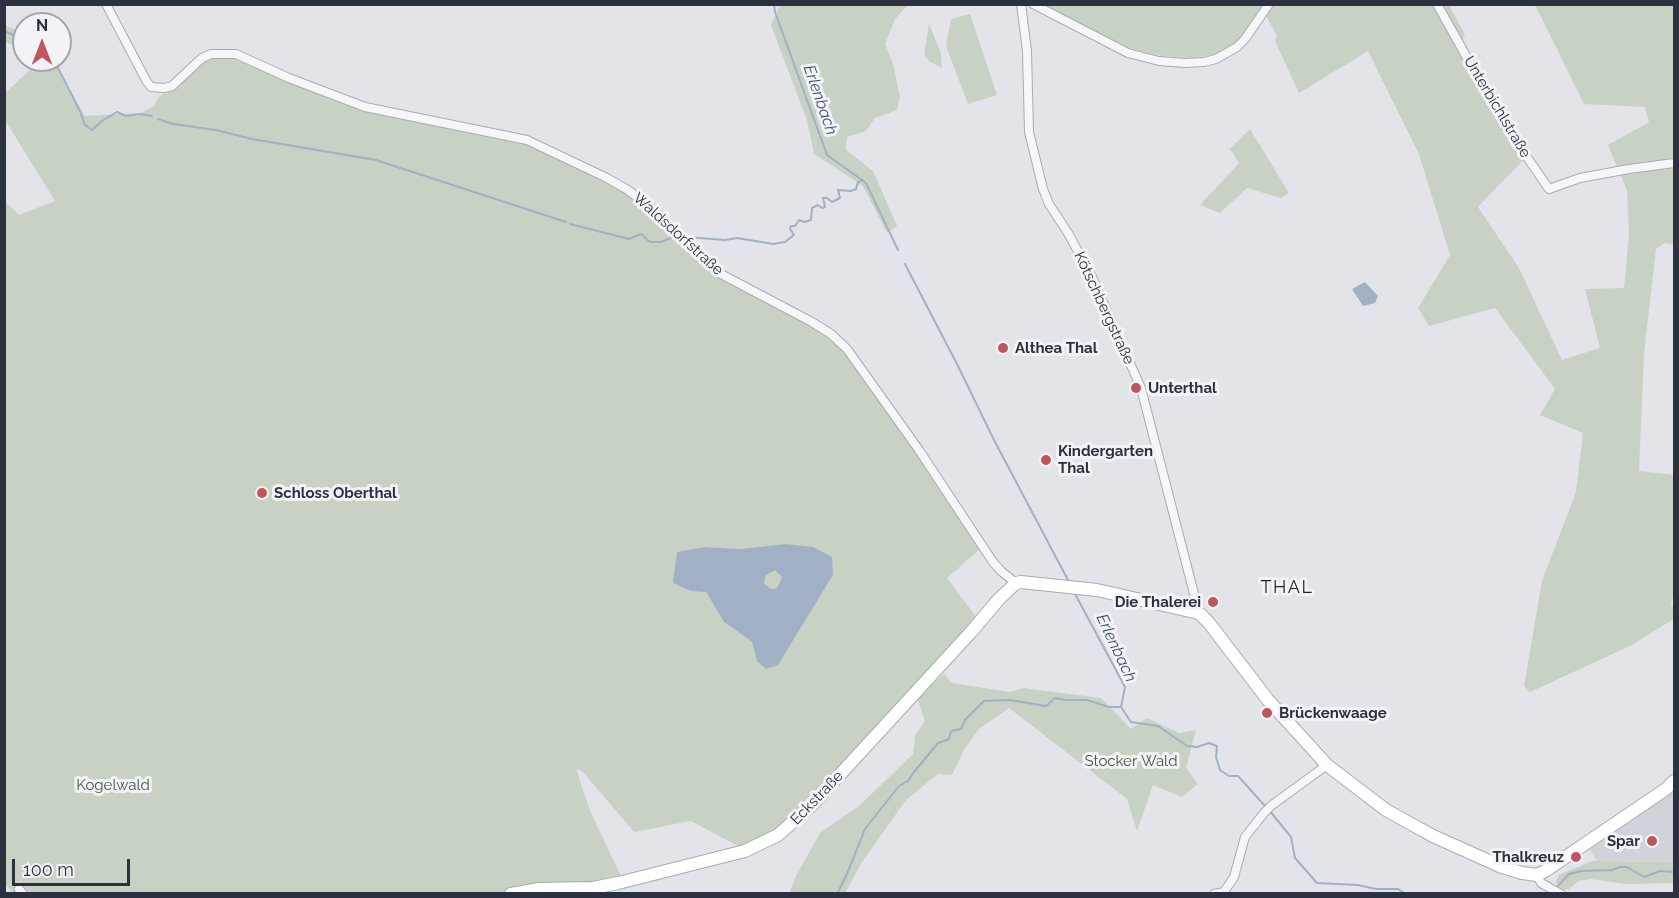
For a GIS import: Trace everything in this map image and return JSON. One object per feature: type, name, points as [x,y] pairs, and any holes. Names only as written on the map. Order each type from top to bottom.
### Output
[{"type":"street","name":"Waldsdorfstraße","points":[[106,4],[147,82],[152,87],[172,86],[202,58],[211,54],[236,54],[365,108],[527,140],[628,190],[651,208],[719,273],[812,321],[847,349],[919,450],[993,562],[1016,583]]},
{"type":"street","name":"Kötschbergstraße","points":[[1021,4],[1027,51],[1029,132],[1043,189],[1047,200],[1093,279],[1141,388],[1199,613]]},
{"type":"street","points":[[1033,4],[1128,53],[1159,62],[1185,63],[1216,59],[1237,47],[1269,4]]},
{"type":"street","name":"Unterbichlstraße","points":[[1437,4],[1497,113],[1550,189],[1580,178],[1674,163]]},
{"type":"street","points":[[1016,583],[1071,586],[1199,613],[1268,700],[1327,765],[1386,810],[1433,836],[1502,867],[1537,875],[1657,796],[1674,781]]},
{"type":"street","name":"Eckstraße","points":[[511,894],[539,889],[593,888],[618,884],[745,851],[778,835],[812,805],[1016,583]]},
{"type":"street","points":[[1214,894],[1224,892],[1234,877],[1245,837],[1264,813],[1327,765]]},
{"type":"street","points":[[1537,875],[1538,880],[1560,893]]},
{"type":"shaded area","points":[[1674,789],[1674,862],[1597,861],[1590,849]]},
{"type":"green space","points":[[783,5],[908,5],[895,19],[885,44],[893,64],[900,97],[897,110],[875,118],[866,131],[847,137],[846,150],[873,171],[897,226],[887,233],[863,186],[814,154],[807,120],[771,25],[779,7]]},
{"type":"green space","points":[[1043,5],[1449,5],[1465,35],[1463,39],[1479,70],[1528,155],[1478,207],[1519,268],[1562,360],[1600,348],[1585,289],[1624,288],[1629,235],[1627,191],[1608,145],[1649,122],[1645,107],[1584,104],[1535,5],[1674,5],[1674,245],[1665,243],[1656,249],[1644,353],[1639,471],[1674,475],[1674,593],[1671,604],[1674,608],[1674,619],[1630,646],[1530,692],[1524,686],[1542,581],[1576,492],[1583,433],[1540,415],[1555,389],[1495,308],[1429,326],[1418,308],[1450,255],[1419,154],[1368,51],[1299,93],[1275,41],[1277,36],[1267,17],[1260,11],[1243,35],[1230,47],[1212,55],[1191,58],[1163,56],[1115,43]]},
{"type":"green space","points":[[970,14],[997,95],[968,104],[946,46],[951,19]]},
{"type":"green space","points":[[929,24],[941,53],[942,68],[930,62],[924,54]]},
{"type":"green space","points":[[4,25],[12,28],[12,45],[5,42]]},
{"type":"green space","name":"Kogelwald","points":[[211,56],[234,56],[343,103],[524,141],[627,192],[674,231],[685,247],[716,275],[812,324],[830,336],[844,352],[916,451],[980,549],[947,578],[977,618],[809,804],[776,831],[740,847],[691,821],[634,832],[582,771],[576,769],[590,811],[623,880],[505,894],[14,893],[4,884],[4,201],[19,215],[55,201],[5,120],[5,93],[28,72],[59,72],[85,116],[141,113],[154,106],[158,98],[203,59]],"holes":[[[786,544],[833,575],[778,665],[757,661],[752,642],[724,622],[706,592],[705,547],[740,549]]]},
{"type":"green space","points":[[1250,129],[1289,193],[1281,198],[1247,188],[1220,213],[1200,205],[1239,163],[1230,149]]},
{"type":"green space","points":[[775,569],[782,576],[777,588],[771,589],[764,583],[766,575]]},
{"type":"green space","name":"Stocker Wald","points":[[944,674],[952,683],[1010,692],[1023,688],[1101,698],[1131,729],[1147,718],[1179,733],[1196,730],[1186,768],[1198,784],[1182,797],[1153,785],[1137,831],[1127,799],[1009,708],[979,729],[964,750],[952,775],[938,774],[906,800],[862,862],[845,893],[789,894],[796,876],[820,833],[859,806],[913,754],[915,736],[925,721],[917,698]]},
{"type":"green space","points":[[1592,861],[1674,862],[1674,883],[1626,884],[1590,879],[1579,881],[1569,889],[1563,890],[1556,882],[1559,875]]},
{"type":"water","points":[[1365,282],[1378,296],[1375,303],[1363,306],[1352,289]]},
{"type":"water","points":[[786,544],[813,547],[832,557],[833,575],[778,665],[766,669],[757,661],[752,642],[724,622],[706,592],[691,591],[673,583],[677,552],[705,547],[740,549]],"holes":[[[775,570],[782,577],[777,588],[771,589],[764,583],[766,575]]]},
{"type":"waterway","name":"Erlenbach","points":[[774,4],[827,155],[866,183],[898,250]]},
{"type":"waterway","points":[[4,31],[12,35]]},
{"type":"waterway","points":[[60,72],[85,125],[92,130],[117,112],[126,116],[139,114],[152,116]]},
{"type":"waterway","points":[[158,119],[252,139],[376,160],[566,222]]},
{"type":"waterway","points":[[687,237],[725,240],[737,238],[773,244],[785,242],[794,235],[790,229],[791,226],[795,226],[799,220],[804,222],[811,220],[812,208],[818,205],[825,207],[823,198],[832,202],[840,198],[838,190],[851,191],[856,189],[858,182],[863,180]]},
{"type":"waterway","points":[[570,224],[629,239],[641,234],[650,242],[661,242],[673,237]]},
{"type":"waterway","name":"Erlenbach","points":[[905,264],[1069,582]]},
{"type":"waterway","name":"Erlenbach","points":[[1074,592],[1125,687],[1121,707],[1131,722],[1158,726],[1187,746],[1197,747],[1209,743],[1217,746],[1216,757],[1220,770],[1229,776],[1238,776],[1265,806]]},
{"type":"waterway","points":[[837,894],[865,829],[899,786],[908,781],[938,743],[949,739],[951,731],[961,729],[965,720],[984,701],[1010,700],[1046,706],[1055,698],[1087,700],[1109,707],[1121,707]]},
{"type":"waterway","name":"Erlenbach","points":[[1269,810],[1291,837],[1295,858],[1317,883],[1398,889],[1406,894]]},
{"type":"waterway","name":"Erlenbach","points":[[1555,889],[1569,874],[1581,871],[1627,867],[1644,877],[1660,871],[1674,872]]},
{"type":"place","name":"Althea Thal","points":[[1003,348]]},
{"type":"place","name":"Unterthal","points":[[1136,388]]},
{"type":"place","name":"Kindergarten Thal","points":[[1046,460]]},
{"type":"place","name":"Schloss Oberthal","points":[[262,493]]},
{"type":"place","name":"Die Thalerei","points":[[1213,602]]},
{"type":"place","name":"Brückenwaage","points":[[1267,713]]},
{"type":"place","name":"Spar","points":[[1652,841]]},
{"type":"place","name":"Thalkreuz","points":[[1576,857]]},
{"type":"district","name":"THAL","points":[[1287,588]]}]
